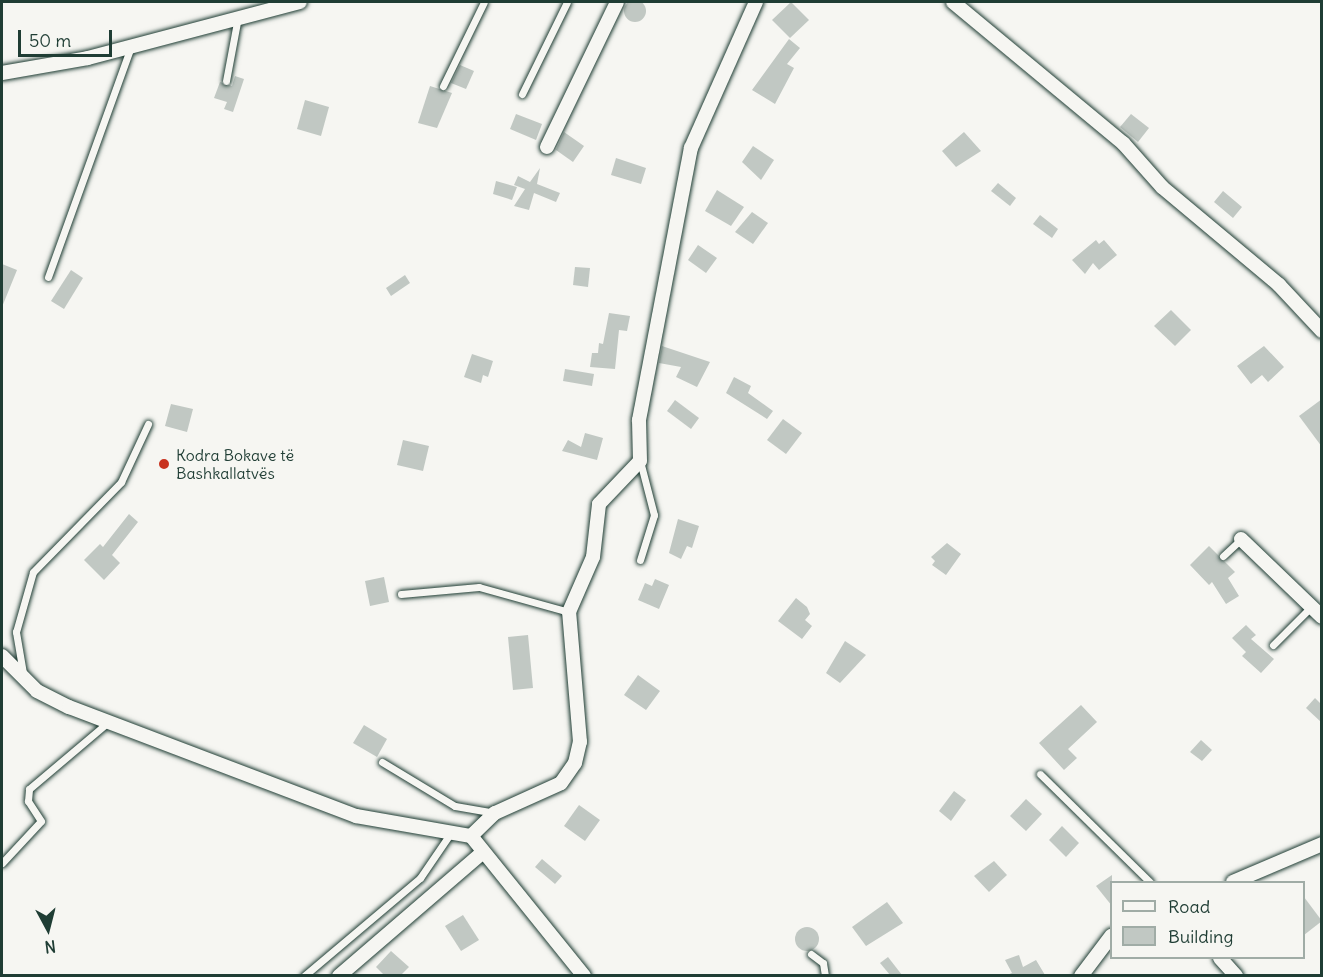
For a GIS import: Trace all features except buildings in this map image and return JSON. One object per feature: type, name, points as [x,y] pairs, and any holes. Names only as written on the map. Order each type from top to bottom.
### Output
[{"type":"street","points":[[2,73],[131,46],[300,2]]},
{"type":"street","points":[[547,147],[617,2]]},
{"type":"street","points":[[471,837],[495,813],[544,794],[568,776],[575,764],[580,742],[569,612],[593,557],[599,504],[640,461],[639,420],[691,148],[756,2]]},
{"type":"street","points":[[953,2],[1123,144],[1162,187],[1279,285],[1322,331]]},
{"type":"street","points":[[1241,539],[1316,612]]},
{"type":"street","points":[[2,656],[24,679],[69,707],[356,816],[471,837],[482,854],[584,975]]},
{"type":"street","points":[[1235,881],[1322,844]]},
{"type":"street","points":[[339,975],[482,854]]},
{"type":"street","points":[[1081,975],[1110,938]]},
{"type":"street","points":[[1222,959],[1236,975]]},
{"type":"lane","points":[[443,86],[484,2]]},
{"type":"lane","points":[[522,94],[567,2]]},
{"type":"lane","points":[[226,81],[238,17]]},
{"type":"lane","points":[[48,277],[131,46]]},
{"type":"lane","points":[[24,679],[16,632],[33,572],[121,482],[148,424]]},
{"type":"lane","points":[[640,461],[654,515],[640,560]]},
{"type":"lane","points":[[1223,556],[1241,539]]},
{"type":"lane","points":[[401,594],[479,587],[569,612]]},
{"type":"lane","points":[[1273,645],[1316,612]]},
{"type":"lane","points":[[2,863],[41,821],[39,811],[28,801],[29,789],[109,721]]},
{"type":"lane","points":[[382,762],[455,806],[495,813]]},
{"type":"lane","points":[[1040,774],[1149,881]]},
{"type":"lane","points":[[304,975],[420,878],[450,834]]},
{"type":"lane","points":[[811,954],[823,963],[825,975]]},
{"type":"place","name":"Kodra Bokave të Bashkallatvës","points":[[164,464]]}]
